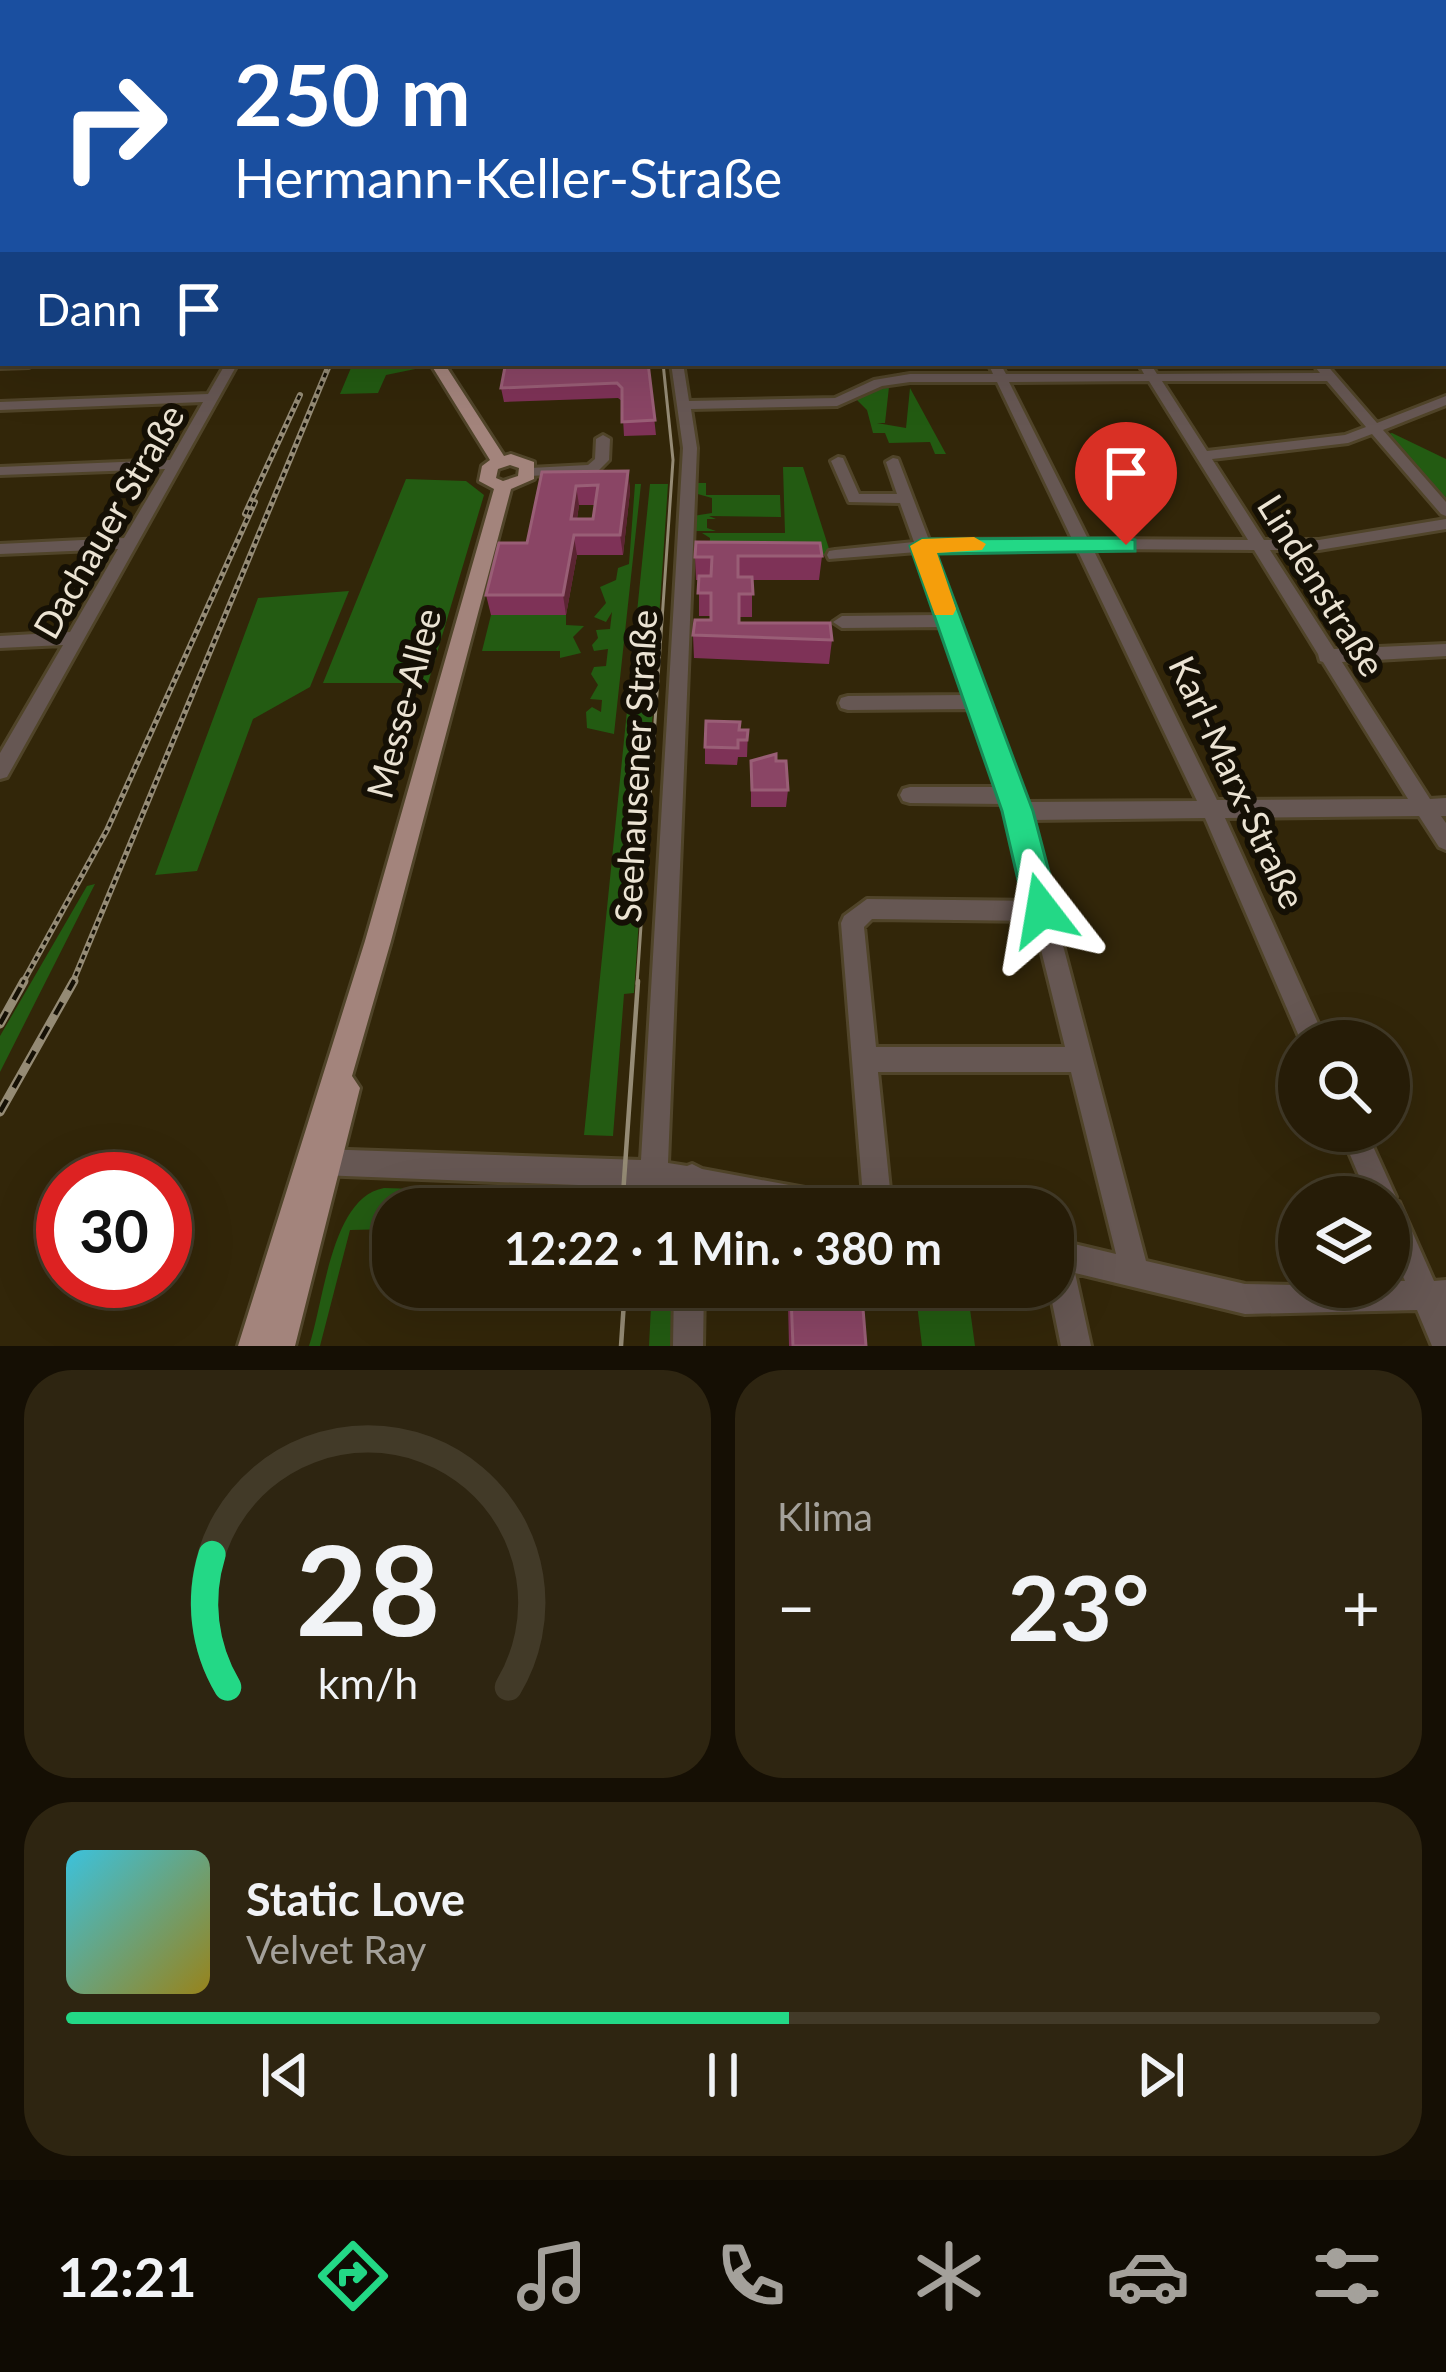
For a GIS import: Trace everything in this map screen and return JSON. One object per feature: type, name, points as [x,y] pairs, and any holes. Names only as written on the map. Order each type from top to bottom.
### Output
[{"type":"main road","points":[[439,366],[499,461]]},
{"type":"main road","points":[[499,461],[521,461],[530,472],[521,482],[503,486],[484,475],[499,461]]},
{"type":"main road","name":"Messe-Allee","points":[[278,1346],[319,1162],[503,486]]},
{"type":"main road","name":"Messe-Allee","points":[[256,1346],[319,1162]]},
{"type":"street","name":"Dachauer Straße","points":[[3,761],[230,366]]},
{"type":"street","name":"Seehausener Straße","points":[[654,1174],[690,448],[678,366]]},
{"type":"street","points":[[1321,366],[1446,511]]},
{"type":"street","points":[[685,406],[847,400],[879,383],[998,370],[1330,377]]},
{"type":"street","name":"Karl-Marx-Straße","points":[[998,370],[1211,809],[1305,1020]]},
{"type":"street","name":"Lindenstraße","points":[[1149,370],[1326,656],[1435,807],[1446,841]]},
{"type":"street","points":[[0,406],[212,398]]},
{"type":"street","points":[[1202,455],[1307,447],[1376,430],[1446,400]]},
{"type":"street","points":[[530,472],[592,469],[602,460],[603,439]]},
{"type":"street","points":[[838,460],[854,499],[905,497]]},
{"type":"street","points":[[893,462],[1015,803],[1134,1270]]},
{"type":"street","points":[[0,471],[175,464]]},
{"type":"street","points":[[835,555],[922,546],[1260,546],[1358,541],[1446,524]]},
{"type":"street","points":[[0,549],[130,543]]},
{"type":"street","points":[[842,622],[948,621]]},
{"type":"street","points":[[0,642],[76,638]]},
{"type":"street","points":[[1326,656],[1446,650]]},
{"type":"street","points":[[848,704],[977,702]]},
{"type":"street","points":[[910,795],[1211,809],[1435,807]]},
{"type":"street","points":[[876,1188],[852,922],[867,909],[1042,910]]},
{"type":"street","points":[[866,1060],[1080,1060]]},
{"type":"street","points":[[319,1162],[654,1174],[741,1188]]},
{"type":"street","points":[[692,1178],[692,1188]]},
{"type":"street","points":[[1410,1249],[1436,1295],[1446,1342]]},
{"type":"street","points":[[1074,1258],[1245,1299],[1436,1295]]},
{"type":"street","points":[[688,1346],[689,1308]]},
{"type":"street","points":[[1067,1308],[1076,1346]]},
{"type":"green space","points":[[352,366],[425,367],[386,375],[378,393],[340,394]]},
{"type":"green space","points":[[875,386],[889,387],[885,423],[877,423],[906,428],[910,388],[946,454],[935,454],[930,442],[889,443],[885,433],[873,433],[867,410],[856,399]]},
{"type":"green space","points":[[1388,434],[1446,459],[1446,500]]},
{"type":"green space","points":[[783,467],[803,467],[831,555],[709,554],[710,538],[702,533],[785,533]]},
{"type":"green space","points":[[406,479],[466,481],[484,495],[428,683],[323,683]]},
{"type":"green space","points":[[694,483],[706,483],[706,495],[780,495],[781,517],[709,516],[716,519],[707,519],[707,528],[716,531],[693,531],[693,516],[712,513],[712,498],[694,493]]},
{"type":"green space","points":[[635,484],[641,484],[614,734],[587,728],[586,712],[592,707],[601,712],[602,700],[590,699],[598,685],[591,674],[594,667],[606,666],[608,649],[594,651],[592,645],[598,638],[596,630],[610,629],[612,612],[606,622],[594,617],[606,603],[600,587],[616,580],[618,568],[629,564]]},
{"type":"green space","points":[[650,484],[668,484],[634,993],[624,994],[613,1136],[584,1135]]},
{"type":"green space","points":[[349,591],[310,687],[253,719],[197,871],[155,875],[258,598]]},
{"type":"green space","points":[[491,615],[566,615],[566,625],[584,626],[573,637],[581,653],[560,658],[560,651],[482,651]]},
{"type":"green space","points":[[95,884],[0,1072],[0,1036],[87,886]]},
{"type":"green space","points":[[372,1193],[372,1229],[350,1230],[320,1346],[309,1346],[341,1230]]},
{"type":"green space","points":[[651,1308],[681,1308],[680,1346],[649,1346]]},
{"type":"green space","points":[[917,1308],[970,1308],[975,1346],[922,1346]]},
{"type":"building","points":[[648,366],[655,420],[622,422],[622,388],[617,383],[501,388],[505,367]]},
{"type":"building","points":[[628,471],[620,535],[574,535],[563,595],[486,595],[499,543],[527,543],[542,472]],"holes":[[[598,485],[593,519],[571,519],[576,486]]]},
{"type":"building","points":[[696,542],[820,543],[822,556],[738,556],[738,577],[752,577],[753,594],[739,594],[739,623],[830,623],[832,640],[693,635],[695,620],[711,620],[711,593],[698,593],[699,576],[711,576],[712,557],[695,557]]},
{"type":"building","points":[[706,721],[740,722],[739,730],[748,730],[747,740],[738,740],[738,748],[705,747]]},
{"type":"building","points":[[776,754],[776,761],[786,761],[788,790],[752,790],[751,761]]},
{"type":"building","points":[[791,1308],[863,1308],[866,1346],[793,1346]]},
{"type":"tram line","points":[[637,984],[673,460],[663,366]]},
{"type":"tram line","points":[[623,1188],[638,981]]},
{"type":"tram line","points":[[621,1346],[624,1308]]},
{"type":"railway","points":[[72,984],[329,366]]},
{"type":"railway","points":[[245,514],[300,395]]},
{"type":"railway","points":[[22,984],[107,830],[255,502]]},
{"type":"railway","points":[[0,1024],[24,981]]},
{"type":"railway","points":[[0,1112],[74,981]]},
{"type":"slow traffic","points":[[944,609],[922,546],[974,544]]},
{"type":"route","points":[[1042,910],[1017,811],[922,546],[1126,545]]}]
